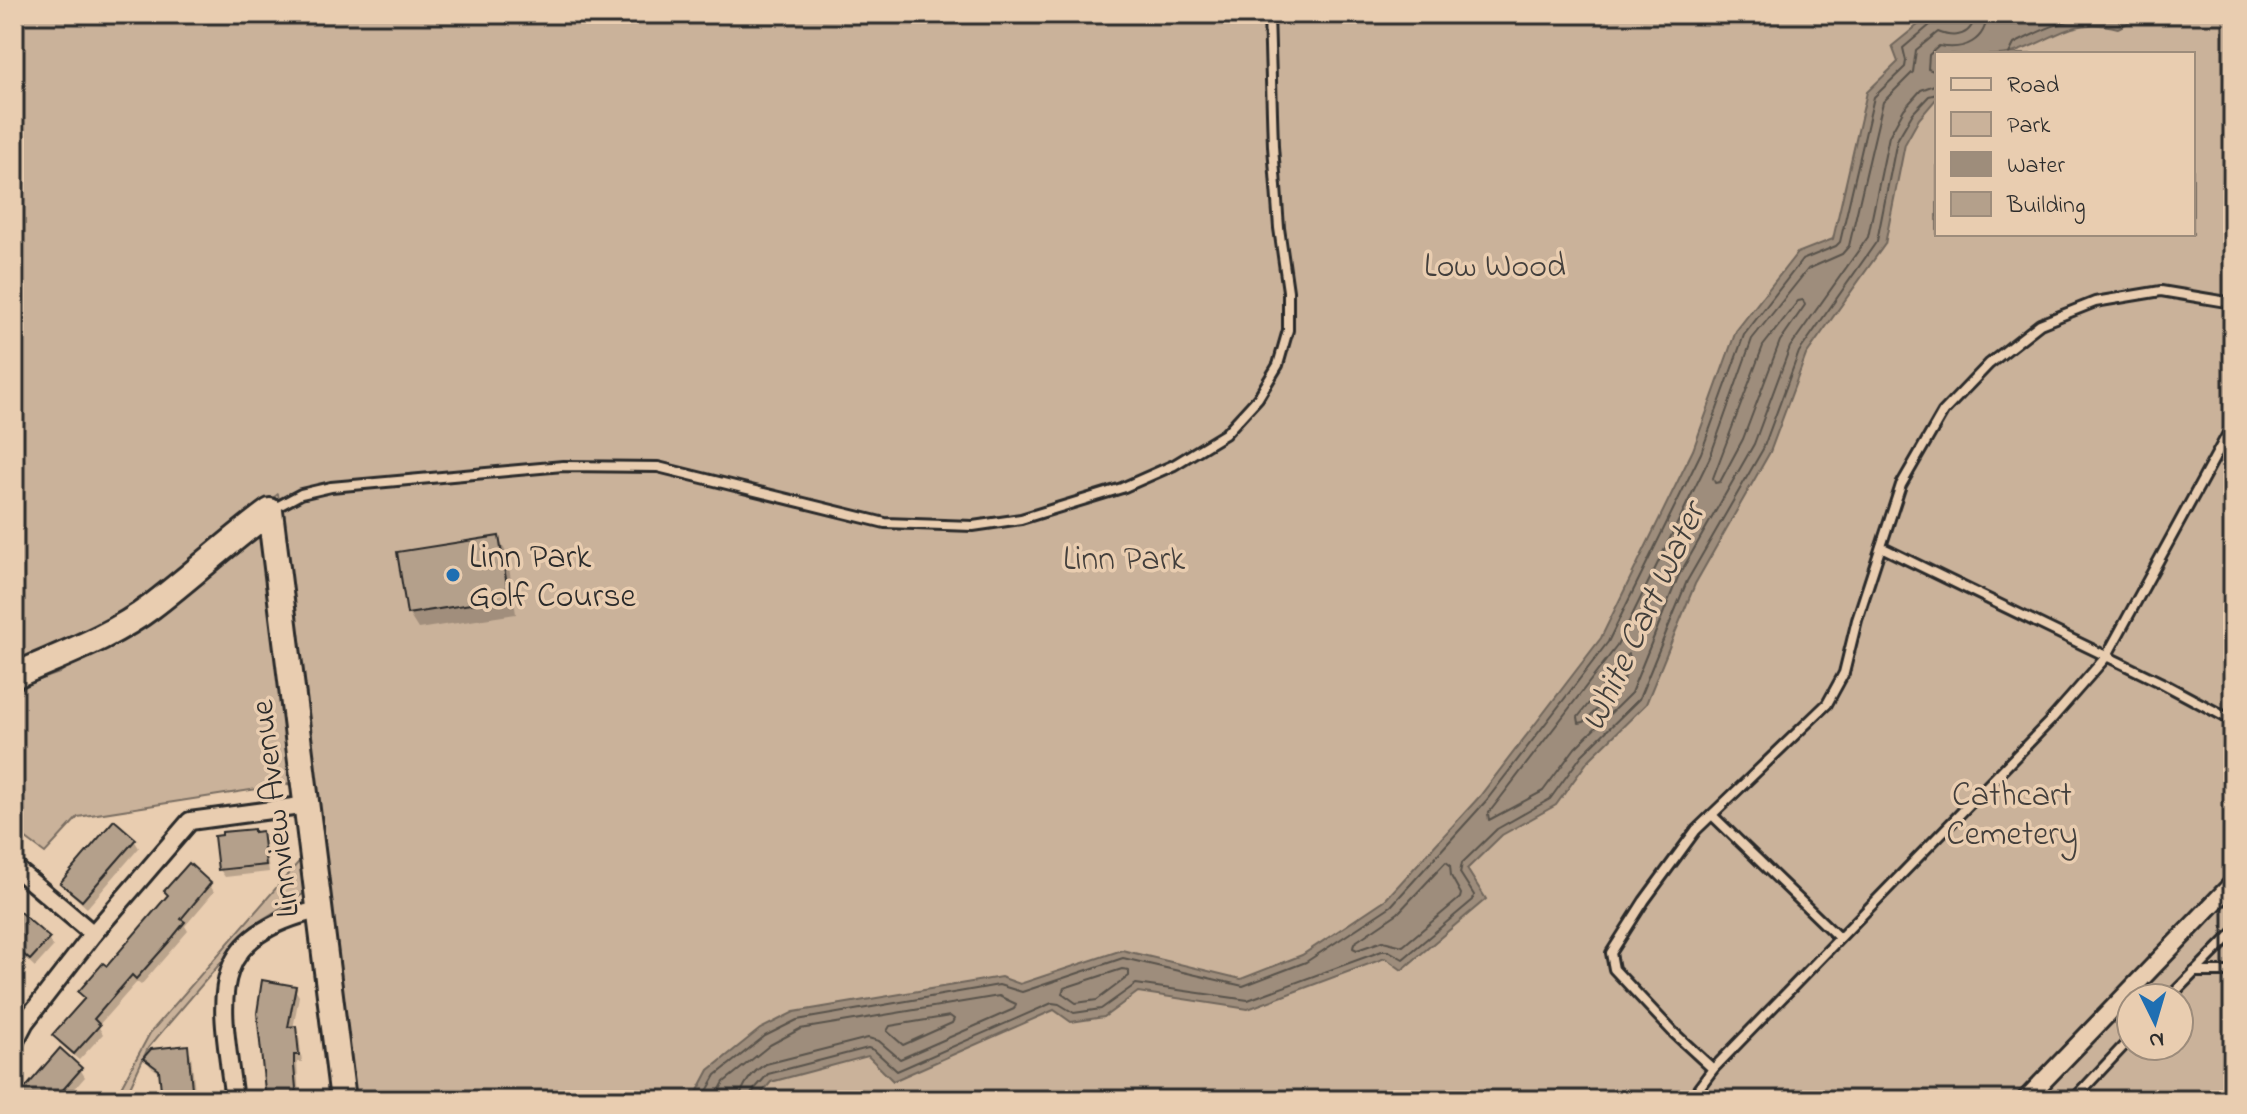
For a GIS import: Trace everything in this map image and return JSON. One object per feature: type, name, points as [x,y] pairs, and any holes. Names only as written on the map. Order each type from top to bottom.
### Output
[{"type":"street","points":[[14,676],[116,630],[150,608],[224,545],[270,511]]},
{"type":"street","name":"Linnview Avenue","points":[[270,511],[343,1100]]},
{"type":"street","points":[[14,1043],[25,1022],[93,934],[190,821],[308,805]]},
{"type":"street","points":[[14,867],[93,934]]},
{"type":"street","points":[[2025,1100],[2233,883]]},
{"type":"street","points":[[234,1100],[223,1000],[231,964],[241,948],[263,930],[287,917],[318,910]]},
{"type":"lane","points":[[270,511],[301,494],[331,487],[563,466],[619,465],[658,467],[885,523],[973,526],[1021,519],[1064,506],[1122,488],[1174,465],[1225,434],[1258,398],[1278,365],[1288,330],[1288,291],[1279,228],[1273,146],[1269,14]]},
{"type":"lane","points":[[1713,1069],[1614,969],[1611,953],[1652,889],[1696,830],[1827,704],[1844,673],[1857,620],[1901,485],[1943,412],[1989,364],[2040,324],[2095,302],[2161,291],[2233,303]]},
{"type":"lane","points":[[1690,1100],[1713,1069],[2049,722],[2106,657],[2233,424]]},
{"type":"lane","points":[[1881,547],[2162,683],[2233,721]]},
{"type":"lane","points":[[1712,815],[1839,938]]},
{"type":"lane","points":[[2184,982],[2233,933]]},
{"type":"lane","points":[[2193,972],[2233,972]]},
{"type":"lane","points":[[2073,1100],[2115,1055]]},
{"type":"green space","name":"Linn Park","points":[[14,14],[2233,14],[2233,1100],[356,1100],[278,494],[102,628],[14,661]]},
{"type":"green space","points":[[263,529],[296,783],[78,817],[45,853],[14,830],[14,689],[59,673]]},
{"type":"green space","points":[[303,857],[311,889],[252,926],[148,1048],[124,1100],[114,1100],[150,1033]]},
{"type":"water","name":"White Cart Water","points":[[1924,14],[1954,14],[1949,17],[1951,19],[1966,14],[1975,17],[1982,14],[2173,14],[2140,17],[2118,28],[2101,25],[2074,27],[2015,52],[1935,52],[1935,100],[1919,119],[1905,144],[1885,244],[1806,355],[1770,452],[1695,584],[1646,704],[1588,761],[1556,805],[1502,835],[1467,869],[1486,899],[1402,970],[1385,958],[1248,1009],[1138,992],[1104,1017],[1071,1022],[1054,1010],[893,1081],[868,1056],[771,1082],[756,1100],[693,1100],[709,1070],[760,1029],[794,1012],[1001,977],[1020,984],[1122,950],[1241,979],[1302,955],[1386,899],[1480,796],[1601,638],[1693,450],[1736,331],[1797,253],[1833,239],[1867,92],[1898,62],[1892,46],[1924,20]]},
{"type":"building","name":"Linn Park Golf Course","points":[[499,536],[509,598],[407,614],[397,552]]},
{"type":"building","points":[[114,820],[136,839],[82,901],[60,883]]},
{"type":"building","points":[[254,829],[254,832],[262,831],[266,865],[218,870],[214,836],[222,835],[222,832]]},
{"type":"building","points":[[189,863],[211,883],[181,919],[185,922],[168,943],[136,979],[132,975],[94,1019],[100,1025],[74,1054],[52,1035],[85,998],[78,992],[103,963],[107,966],[168,895],[164,891]]},
{"type":"building","points":[[14,907],[50,938],[30,960],[14,946]]},
{"type":"building","points":[[262,980],[296,986],[288,1027],[296,1026],[299,1055],[294,1055],[297,1100],[266,1100],[257,1013]]},
{"type":"building","points":[[188,1045],[193,1100],[162,1100],[159,1070],[143,1058],[151,1049]]},
{"type":"building","points":[[60,1048],[82,1068],[54,1100],[15,1100]]},
{"type":"place","name":"Linn Park Golf Course","points":[[453,575]]},
{"type":"park label","name":"Low Wood","points":[[1495,264]]},
{"type":"park label","name":"Cathcart Cemetery","points":[[2012,812]]}]
